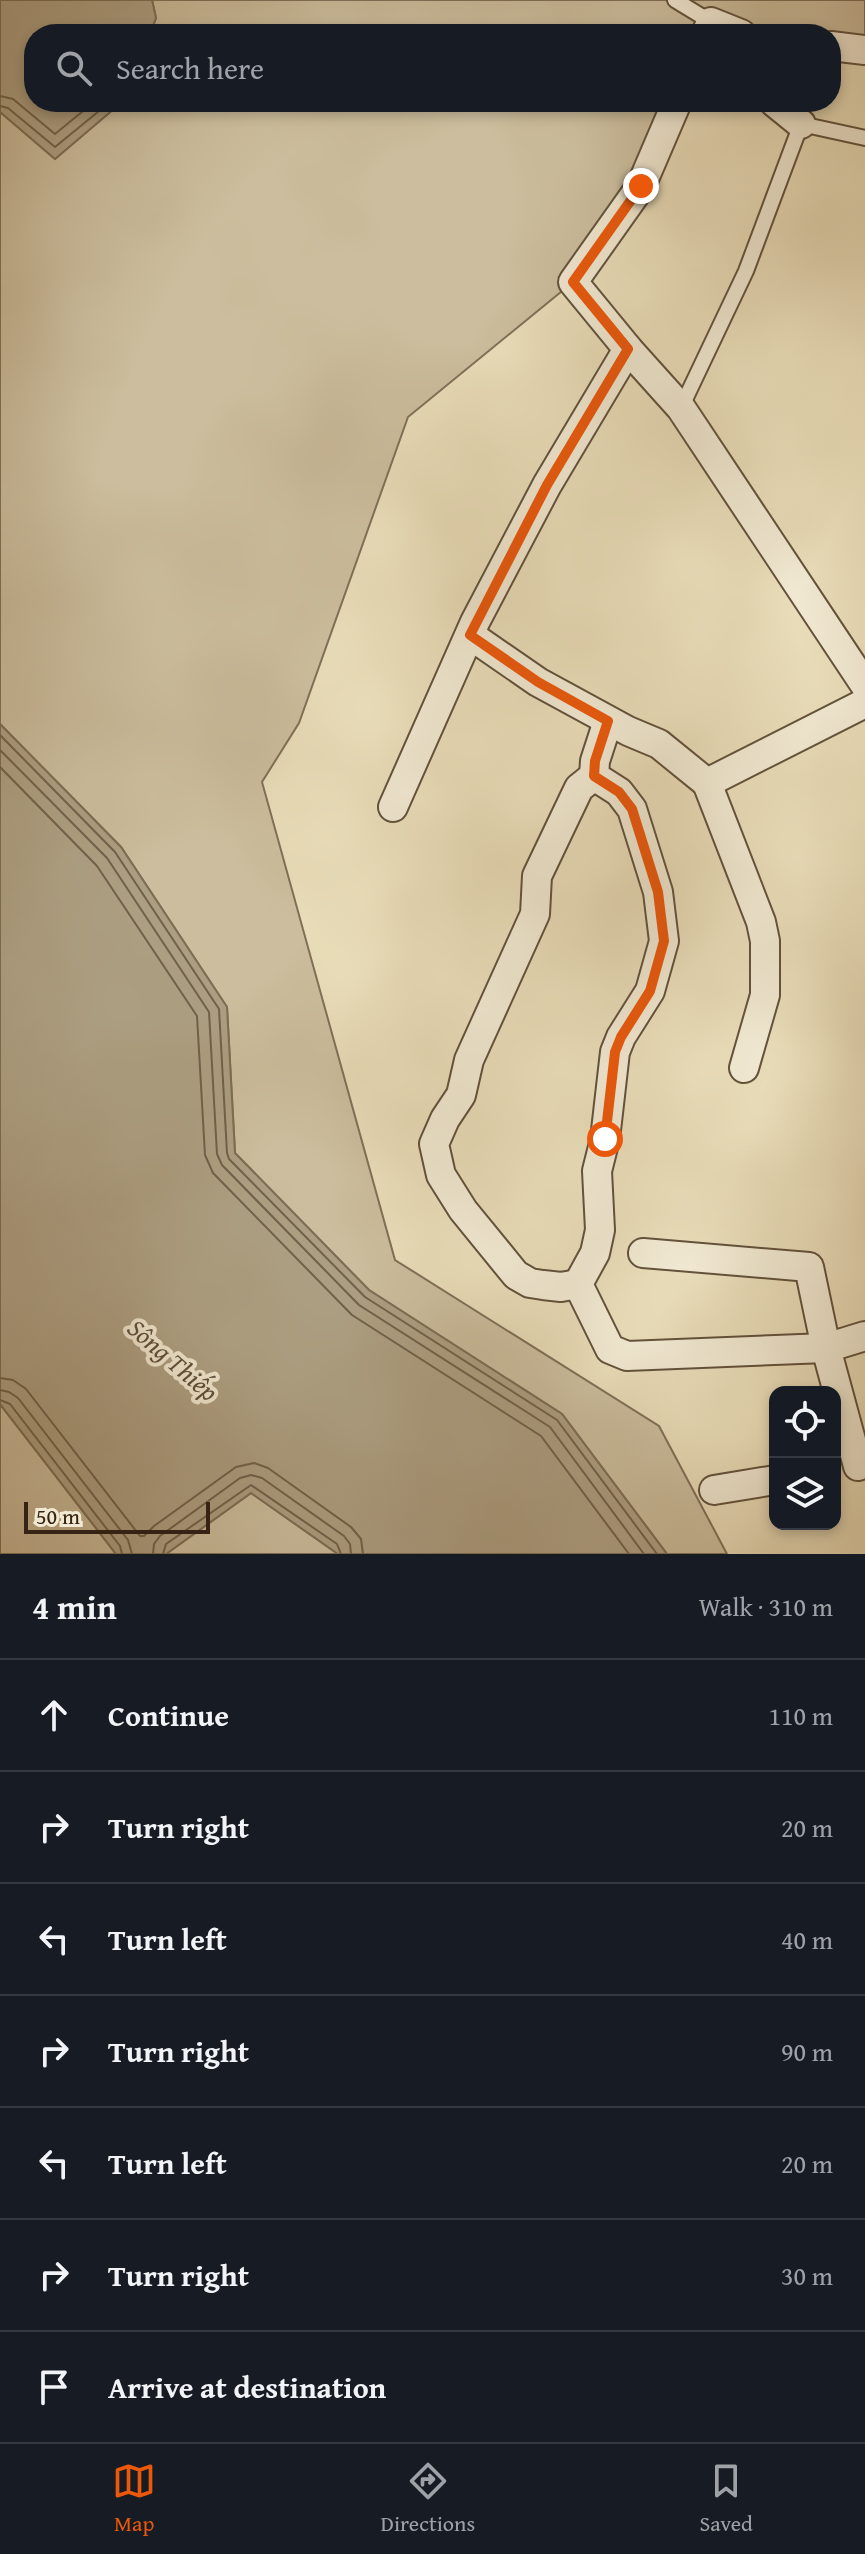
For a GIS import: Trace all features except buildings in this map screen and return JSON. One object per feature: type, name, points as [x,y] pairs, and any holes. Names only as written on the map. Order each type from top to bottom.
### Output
[{"type":"street","points":[[841,47],[865,50]]},
{"type":"street","points":[[673,112],[641,186],[573,282],[681,408],[862,674]]},
{"type":"street","points":[[786,112],[801,124]]},
{"type":"street","points":[[393,807],[470,635],[547,485],[628,349]]},
{"type":"street","points":[[470,635],[538,682],[608,721],[659,744],[707,783],[761,922],[765,941],[765,995],[744,1068]]},
{"type":"street","points":[[707,783],[865,703]]},
{"type":"street","points":[[578,1284],[561,1287],[543,1285],[530,1283],[516,1275],[463,1210],[441,1175],[434,1144],[445,1119],[461,1095],[469,1060],[535,914],[537,876],[579,788],[594,776],[595,761],[608,721]]},
{"type":"street","points":[[578,1284],[595,1253],[600,1230],[597,1171],[605,1139],[615,1052],[650,991],[664,941],[658,892],[632,809],[619,792],[594,776]]},
{"type":"street","points":[[643,1253],[809,1267],[853,1467]]},
{"type":"street","points":[[578,1284],[610,1349],[627,1356],[826,1348],[865,1336]]},
{"type":"street","points":[[714,1490],[769,1481]]},
{"type":"lane","points":[[675,0],[711,24]]},
{"type":"lane","points":[[681,408],[746,271],[801,124],[865,138]]},
{"type":"shaded area","points":[[152,0],[865,0],[865,39],[841,36],[841,24],[154,24],[156,18]]},
{"type":"shaded area","points":[[0,112],[55,159],[110,112],[671,112],[573,282],[408,417],[299,723],[262,782],[395,1260],[659,1426],[727,1554],[667,1554],[562,1414],[369,1290],[235,1153],[227,1007],[121,847],[0,724]]},
{"type":"shaded area","points":[[0,1404],[116,1554],[0,1554]]},
{"type":"shaded area","points":[[251,1493],[338,1554],[166,1554]]},
{"type":"water","points":[[0,0],[152,0],[156,18],[154,24],[24,24],[24,112],[110,112],[55,159],[0,112]]},
{"type":"water","name":"Sông Thiếp","points":[[0,724],[121,847],[227,1007],[235,1153],[369,1290],[562,1414],[667,1554],[338,1554],[251,1493],[166,1554],[116,1554],[0,1404]]},
{"type":"route","points":[[605,1139],[615,1052],[650,991],[664,941],[658,892],[632,809],[619,792],[594,776],[595,761],[608,721],[538,682],[470,635],[547,485],[628,349],[573,282],[641,186]]}]
